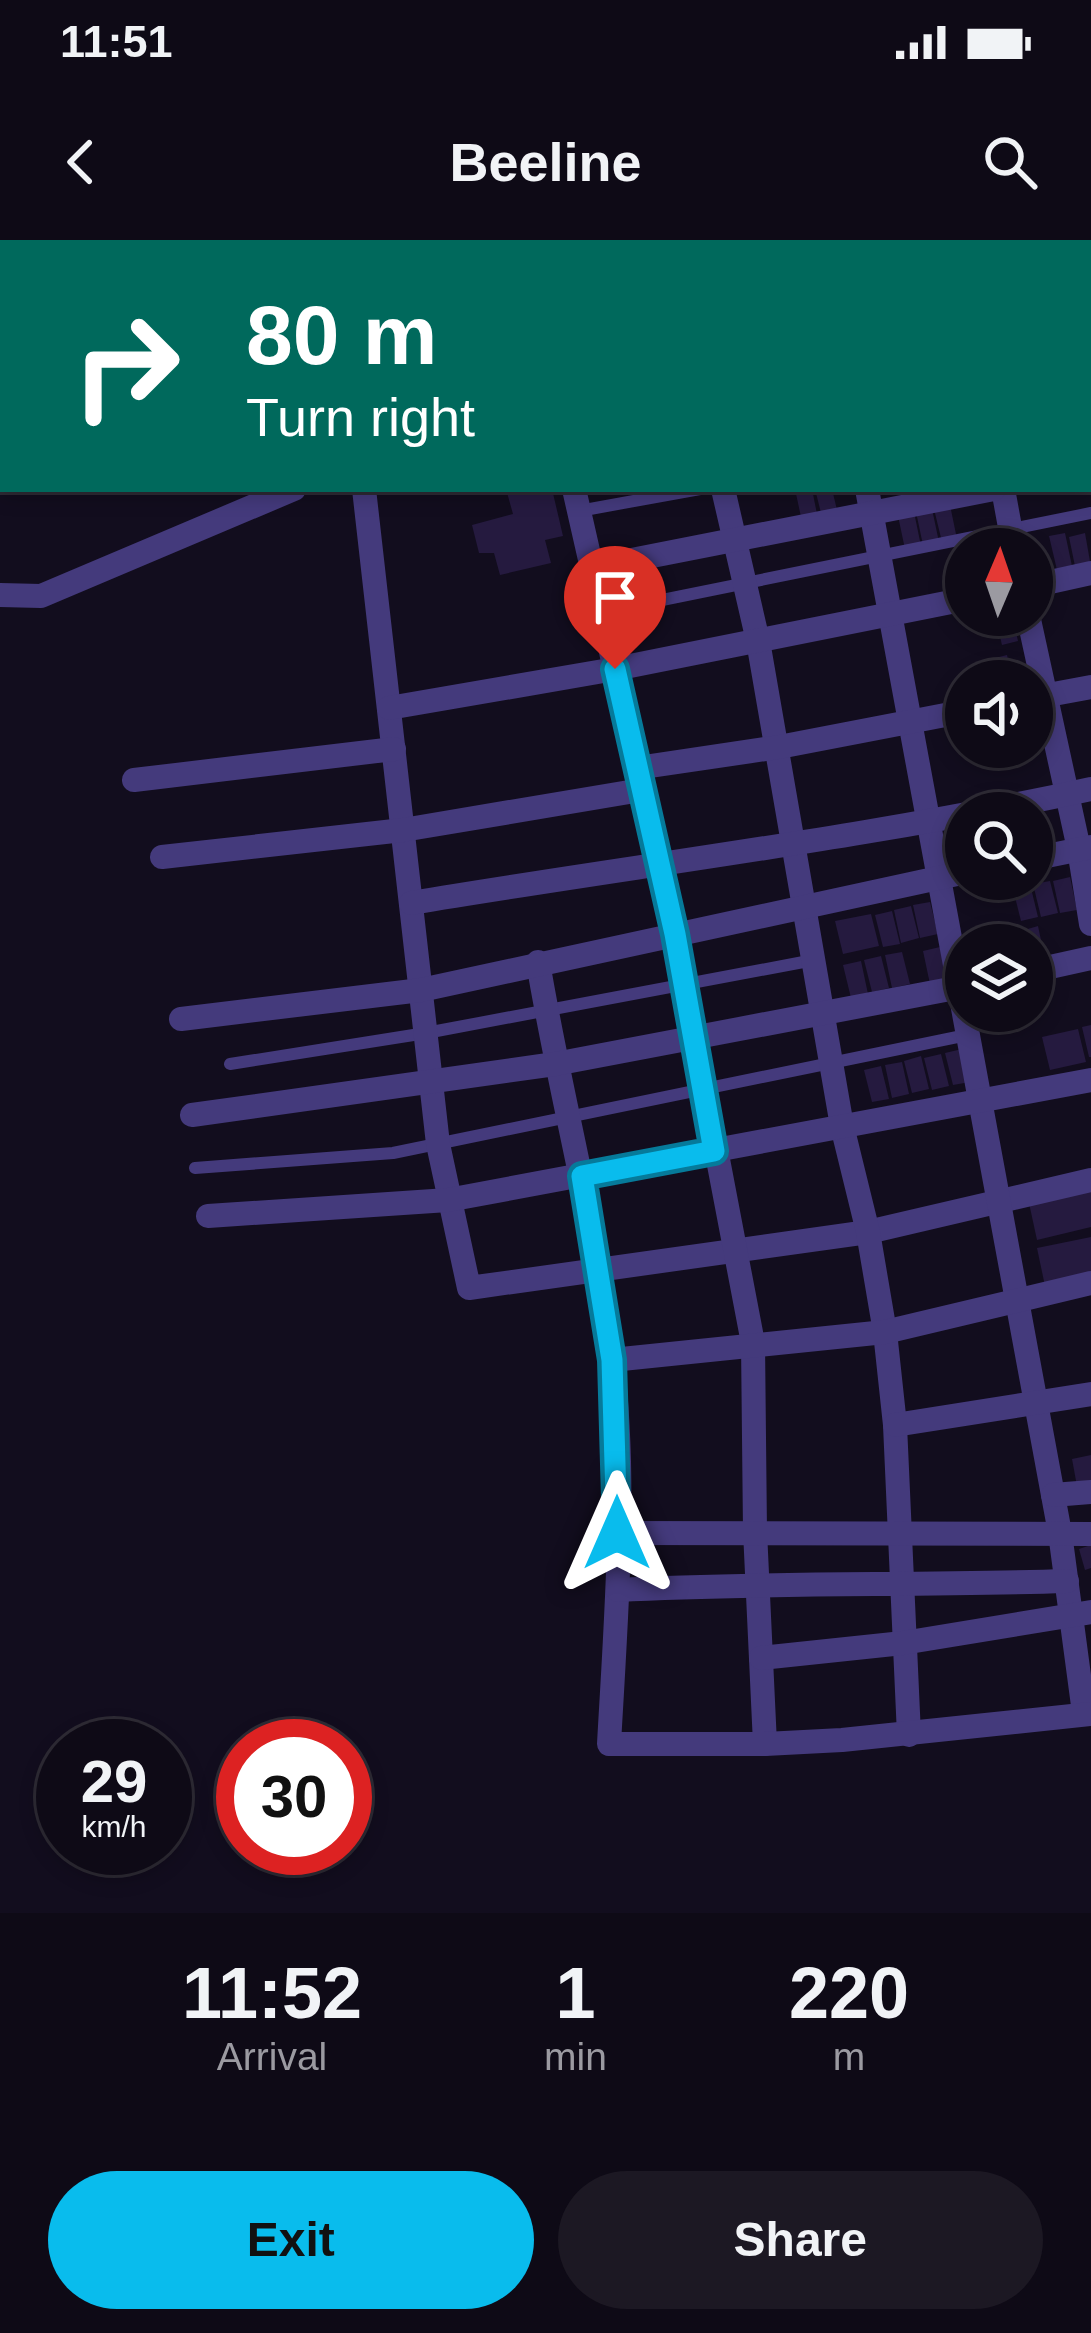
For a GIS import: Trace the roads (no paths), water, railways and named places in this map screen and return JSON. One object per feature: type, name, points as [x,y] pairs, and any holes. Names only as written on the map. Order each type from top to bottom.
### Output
[{"type":"street","points":[[566,240],[577,240]]},
{"type":"street","points":[[0,595],[41,596],[287,492]]},
{"type":"street","points":[[364,492],[438,1144],[469,1288],[868,1232],[1091,1180]]},
{"type":"street","points":[[724,492],[758,641],[842,1126],[868,1232],[885,1332],[895,1425],[909,1735]]},
{"type":"street","points":[[592,568],[735,538],[869,500],[960,492]]},
{"type":"street","points":[[1004,492],[1010,528]]},
{"type":"street","points":[[576,500],[675,934],[753,1343],[755,1532],[765,1744]]},
{"type":"street","points":[[869,500],[949,924]]},
{"type":"street","points":[[1053,581],[1091,573]]},
{"type":"street","points":[[388,708],[615,669],[945,603]]},
{"type":"street","points":[[1053,693],[1091,687]]},
{"type":"street","points":[[162,857],[403,830],[778,747],[945,716]]},
{"type":"street","points":[[1053,731],[1079,792],[1091,923]]},
{"type":"street","points":[[134,780],[394,749]]},
{"type":"street","points":[[411,903],[795,844],[1079,792]]},
{"type":"street","points":[[1053,855],[1085,848]]},
{"type":"street","points":[[181,1019],[421,990],[945,877]]},
{"type":"street","points":[[1053,966],[1091,958]]},
{"type":"street","points":[[538,962],[555,1064],[582,1176],[612,1360],[618,1590],[609,1744],[765,1744],[909,1735],[1088,1713],[1081,1613],[1067,1581],[968,1032]]},
{"type":"street","points":[[191,1115],[555,1064],[945,990]]},
{"type":"street","points":[[208,1216],[448,1200],[1091,1080]]},
{"type":"street","points":[[612,1360],[885,1332],[1091,1282]]},
{"type":"street","points":[[895,1425],[1091,1394]]},
{"type":"street","points":[[1053,1495],[1091,1492]]},
{"type":"street","points":[[617,1533],[1091,1534]]},
{"type":"street","points":[[618,1590],[757,1582],[900,1587],[1067,1581]]},
{"type":"street","points":[[760,1658],[903,1642],[1081,1613]]},
{"type":"lane","points":[[576,500],[666,492]]},
{"type":"lane","points":[[1042,528],[1091,512]]},
{"type":"lane","points":[[602,612],[945,548]]},
{"type":"lane","points":[[230,1064],[426,1033],[815,960]]},
{"type":"lane","points":[[195,1168],[393,1153],[968,1035]]}]
